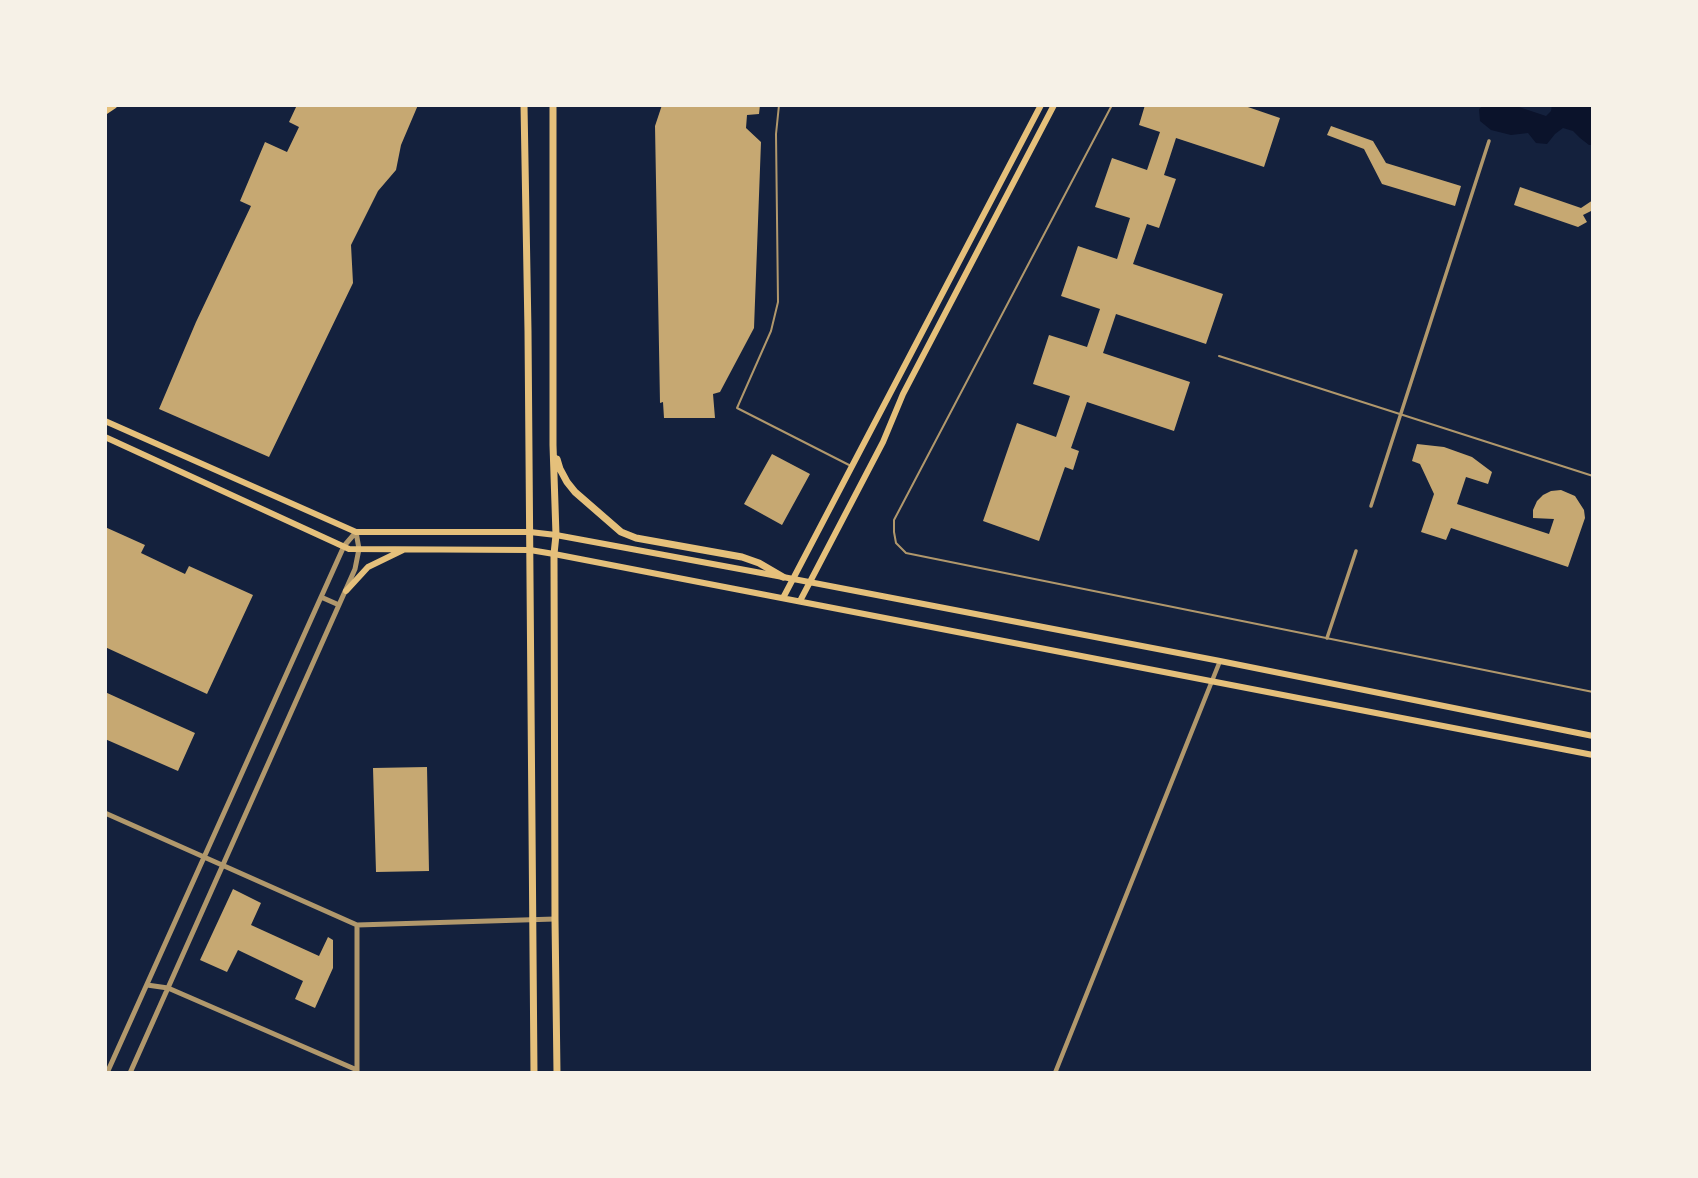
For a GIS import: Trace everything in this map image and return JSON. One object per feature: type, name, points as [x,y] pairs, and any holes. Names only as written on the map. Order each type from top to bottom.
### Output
[{"type":"main road","points":[[105,111],[114,105]]},
{"type":"main road","points":[[524,105],[534,1073]]},
{"type":"main road","points":[[553,105],[556,1073]]},
{"type":"main road","points":[[783,598],[1041,105]]},
{"type":"main road","points":[[800,601],[883,442],[903,394],[1054,105]]},
{"type":"main road","points":[[105,421],[356,532],[530,532],[556,535],[1220,661],[1593,736]]},
{"type":"main road","points":[[105,437],[349,549],[530,550],[1593,755]]},
{"type":"main road","points":[[553,445],[567,482],[621,532],[636,538],[742,558],[759,563],[783,577]]},
{"type":"main road","points":[[345,591],[368,567],[405,549]]},
{"type":"street","points":[[1371,506],[1489,141]]},
{"type":"street","points":[[107,1073],[344,546],[356,532]]},
{"type":"street","points":[[130,1073],[355,569],[359,549],[356,532]]},
{"type":"street","points":[[1327,638],[1356,551]]},
{"type":"street","points":[[321,597],[339,605]]},
{"type":"street","points":[[1055,1073],[1220,661]]},
{"type":"street","points":[[105,813],[357,925],[555,919]]},
{"type":"street","points":[[146,985],[168,988],[357,1072],[357,925]]},
{"type":"lane","points":[[779,105],[776,134],[778,302],[771,331],[737,408],[852,466]]},
{"type":"lane","points":[[1112,105],[894,520],[896,543],[906,553],[1593,692]]},
{"type":"lane","points":[[1219,356],[1593,476]]},
{"type":"water","points":[[1484,105],[1513,105],[1546,116],[1552,105],[1593,105],[1593,145],[1589,145],[1573,131],[1563,128],[1547,144],[1536,143],[1528,133],[1511,135],[1491,130],[1480,121],[1479,109]]},
{"type":"building","points":[[297,105],[418,105],[401,145],[396,170],[378,191],[351,245],[353,283],[269,457],[159,409],[196,322],[251,206],[240,201],[265,142],[287,152],[299,127],[289,122]]},
{"type":"building","points":[[662,105],[760,105],[759,114],[747,115],[746,128],[761,142],[754,328],[720,392],[713,394],[715,418],[664,418],[663,402],[660,403],[655,126]]},
{"type":"building","points":[[1145,105],[1242,105],[1280,118],[1264,167],[1176,138],[1164,175],[1176,179],[1159,228],[1147,224],[1133,264],[1223,294],[1206,344],[1116,314],[1103,353],[1190,382],[1174,431],[1087,402],[1071,448],[1079,451],[1073,470],[1065,467],[1039,541],[983,521],[1017,423],[1056,437],[1070,396],[1033,384],[1049,335],[1087,347],[1100,309],[1061,296],[1078,246],[1117,259],[1130,218],[1095,207],[1112,158],[1147,170],[1160,132],[1139,125]]},
{"type":"building","points":[[1331,126],[1373,141],[1386,163],[1461,186],[1455,206],[1382,184],[1364,149],[1327,135]]},
{"type":"building","points":[[1520,187],[1581,208],[1593,200],[1593,210],[1583,215],[1587,222],[1578,227],[1514,205]]},
{"type":"building","points":[[1417,444],[1444,447],[1472,457],[1492,472],[1488,484],[1466,477],[1457,504],[1549,534],[1554,519],[1533,518],[1537,501],[1551,491],[1561,490],[1575,496],[1584,510],[1585,518],[1568,567],[1451,528],[1446,540],[1421,532],[1434,494],[1420,464],[1412,461]]},
{"type":"building","points":[[772,454],[810,474],[782,525],[744,504]]},
{"type":"building","points":[[105,527],[145,545],[141,553],[185,574],[189,566],[253,595],[207,694],[105,647]]},
{"type":"building","points":[[105,692],[195,733],[178,771],[105,739]]},
{"type":"building","points":[[427,767],[429,871],[376,872],[373,768]]},
{"type":"building","points":[[233,889],[261,903],[251,925],[319,956],[328,937],[333,940],[333,968],[315,1008],[295,999],[303,981],[238,950],[227,972],[200,960]]}]
